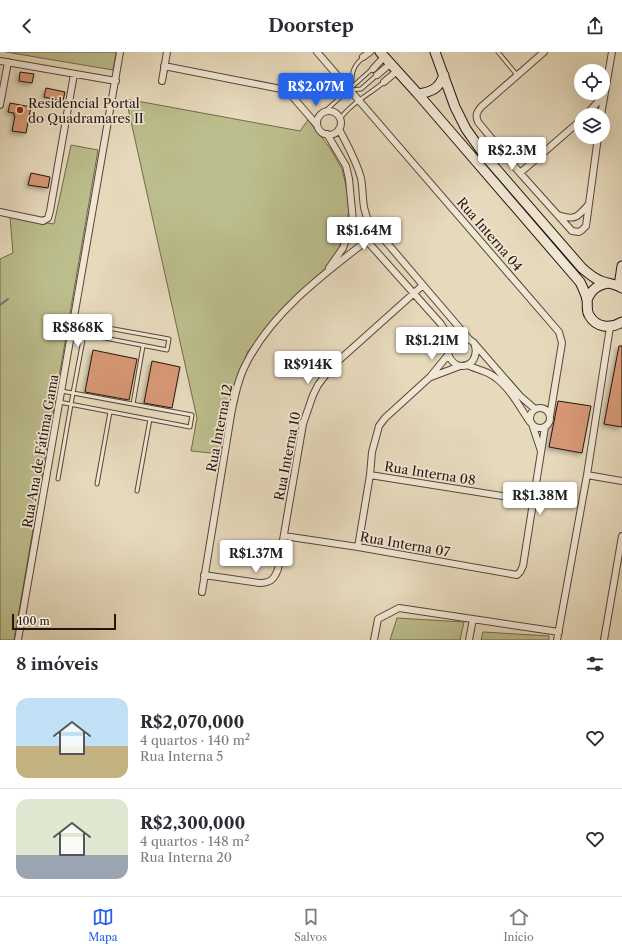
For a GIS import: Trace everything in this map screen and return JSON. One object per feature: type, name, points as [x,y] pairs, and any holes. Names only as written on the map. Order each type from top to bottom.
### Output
[{"type":"main road","points":[[437,53],[455,107],[462,122],[485,156],[582,268],[602,282],[620,287],[622,266]]},
{"type":"main road","points":[[385,58],[418,94],[580,282],[587,300],[587,308],[590,316],[595,322],[602,326],[617,325],[622,322]]},
{"type":"main road","points":[[418,94],[429,92],[437,88],[444,75]]},
{"type":"main road","points":[[587,300],[595,287],[610,283]]},
{"type":"street","name":"Rua Ana de Fátima Gama","points":[[18,640],[120,52]]},
{"type":"street","points":[[162,82],[166,52]]},
{"type":"street","name":"Rua Interna 04","points":[[317,52],[559,332],[562,343],[550,416]]},
{"type":"street","points":[[363,58],[370,52]]},
{"type":"street","points":[[544,52],[481,107],[476,115],[478,122],[520,173],[572,231],[575,232],[582,230],[586,226],[597,144]]},
{"type":"street","points":[[610,64],[612,52]]},
{"type":"street","points":[[373,69],[385,58]]},
{"type":"street","points":[[377,75],[385,58]]},
{"type":"street","points":[[0,61],[116,81]]},
{"type":"street","points":[[0,105],[8,62]]},
{"type":"street","points":[[164,66],[281,89],[291,95],[318,125],[321,131],[327,134],[334,134],[339,129],[340,119],[334,112],[324,112],[320,115],[318,125]]},
{"type":"street","points":[[384,82],[397,71]]},
{"type":"street","points":[[0,212],[43,220],[48,218],[74,74]]},
{"type":"street","points":[[592,108],[600,100]]},
{"type":"street","points":[[520,173],[574,127]]},
{"type":"street","points":[[339,129],[354,157],[361,177],[364,212],[370,224],[475,346],[526,402],[538,409],[544,409],[548,412],[550,421],[545,427],[534,501]]},
{"type":"street","points":[[327,134],[346,166],[349,179],[353,221],[367,240],[441,324],[446,332],[449,345],[448,355],[430,377],[385,418],[380,426],[372,452],[370,475],[358,547]]},
{"type":"street","points":[[558,215],[568,218],[575,218],[588,204]]},
{"type":"street","name":"Rua Interna 12","points":[[324,274],[343,248],[353,221]]},
{"type":"street","name":"Rua Interna 12","points":[[202,592],[230,415],[236,390],[244,368],[259,341],[280,316],[324,274],[377,233]]},
{"type":"street","name":"Rua Interna 10","points":[[204,575],[259,583],[266,583],[274,578],[276,575],[284,536],[303,424],[318,385],[337,362],[423,285]]},
{"type":"street","points":[[558,640],[587,475],[610,326]]},
{"type":"street","points":[[449,345],[456,339],[465,337],[469,339]]},
{"type":"street","points":[[467,365],[476,355],[475,346]]},
{"type":"street","points":[[448,355],[453,363],[460,366]]},
{"type":"street","points":[[430,377],[460,366],[467,365],[488,373],[509,391],[536,428],[545,427]]},
{"type":"street","points":[[541,453],[530,417],[532,413],[553,398]]},
{"type":"street","name":"Rua Interna 08","points":[[370,475],[534,501]]},
{"type":"street","points":[[587,475],[622,481]]},
{"type":"street","name":"Rua Interna 07","points":[[284,536],[358,547],[517,575],[523,566],[534,501]]},
{"type":"street","points":[[604,640],[622,536]]},
{"type":"street","points":[[374,640],[378,619],[399,608],[559,632]]},
{"type":"street","points":[[469,640],[473,619]]},
{"type":"lane","points":[[498,52],[517,75]]},
{"type":"lane","points":[[350,90],[352,72],[355,64],[363,58]]},
{"type":"lane","points":[[324,112],[373,69]]},
{"type":"lane","points":[[350,90],[361,89],[377,75]]},
{"type":"lane","points":[[340,119],[359,100],[369,95],[384,82]]},
{"type":"lane","points":[[58,479],[71,404],[84,334],[86,324],[169,339],[167,350],[84,334]]},
{"type":"lane","points":[[133,404],[143,346]]},
{"type":"lane","points":[[60,402],[190,427],[192,415],[61,391]]},
{"type":"lane","points":[[97,484],[110,412]]},
{"type":"lane","points":[[137,491],[150,419]]},
{"type":"green space","points":[[6,52],[116,52],[113,70]]},
{"type":"green space","points":[[126,99],[300,131],[308,120],[330,148],[342,169],[347,190],[349,208],[347,225],[339,248],[330,264],[296,297],[248,351],[237,378],[229,408],[221,454],[191,451],[197,418]]},
{"type":"green space","points":[[71,145],[98,150],[14,640],[0,640],[0,259],[13,253],[10,217],[54,224]]},
{"type":"green space","points":[[397,618],[464,622],[460,640],[390,640]]},
{"type":"green space","points":[[483,632],[549,636],[549,640],[481,640]]},
{"type":"building","points":[[20,72],[34,74],[32,83],[19,81]]},
{"type":"building","points":[[46,88],[65,92],[63,101],[44,97]]},
{"type":"building","points":[[10,103],[31,107],[26,133],[12,131],[15,116],[14,113],[8,112]]},
{"type":"building","points":[[31,173],[50,177],[48,188],[28,185]]},
{"type":"building","points":[[619,346],[622,346],[622,427],[604,424]]},
{"type":"building","points":[[93,350],[137,359],[129,400],[85,392]]},
{"type":"building","points":[[152,361],[180,367],[172,408],[144,403]]},
{"type":"building","points":[[558,401],[591,406],[582,453],[549,447]]},
{"type":"waterway","points":[[0,305],[8,299]]},
{"type":"place","name":"Residencial Portal do Quadramares II","points":[[20,110]]}]
